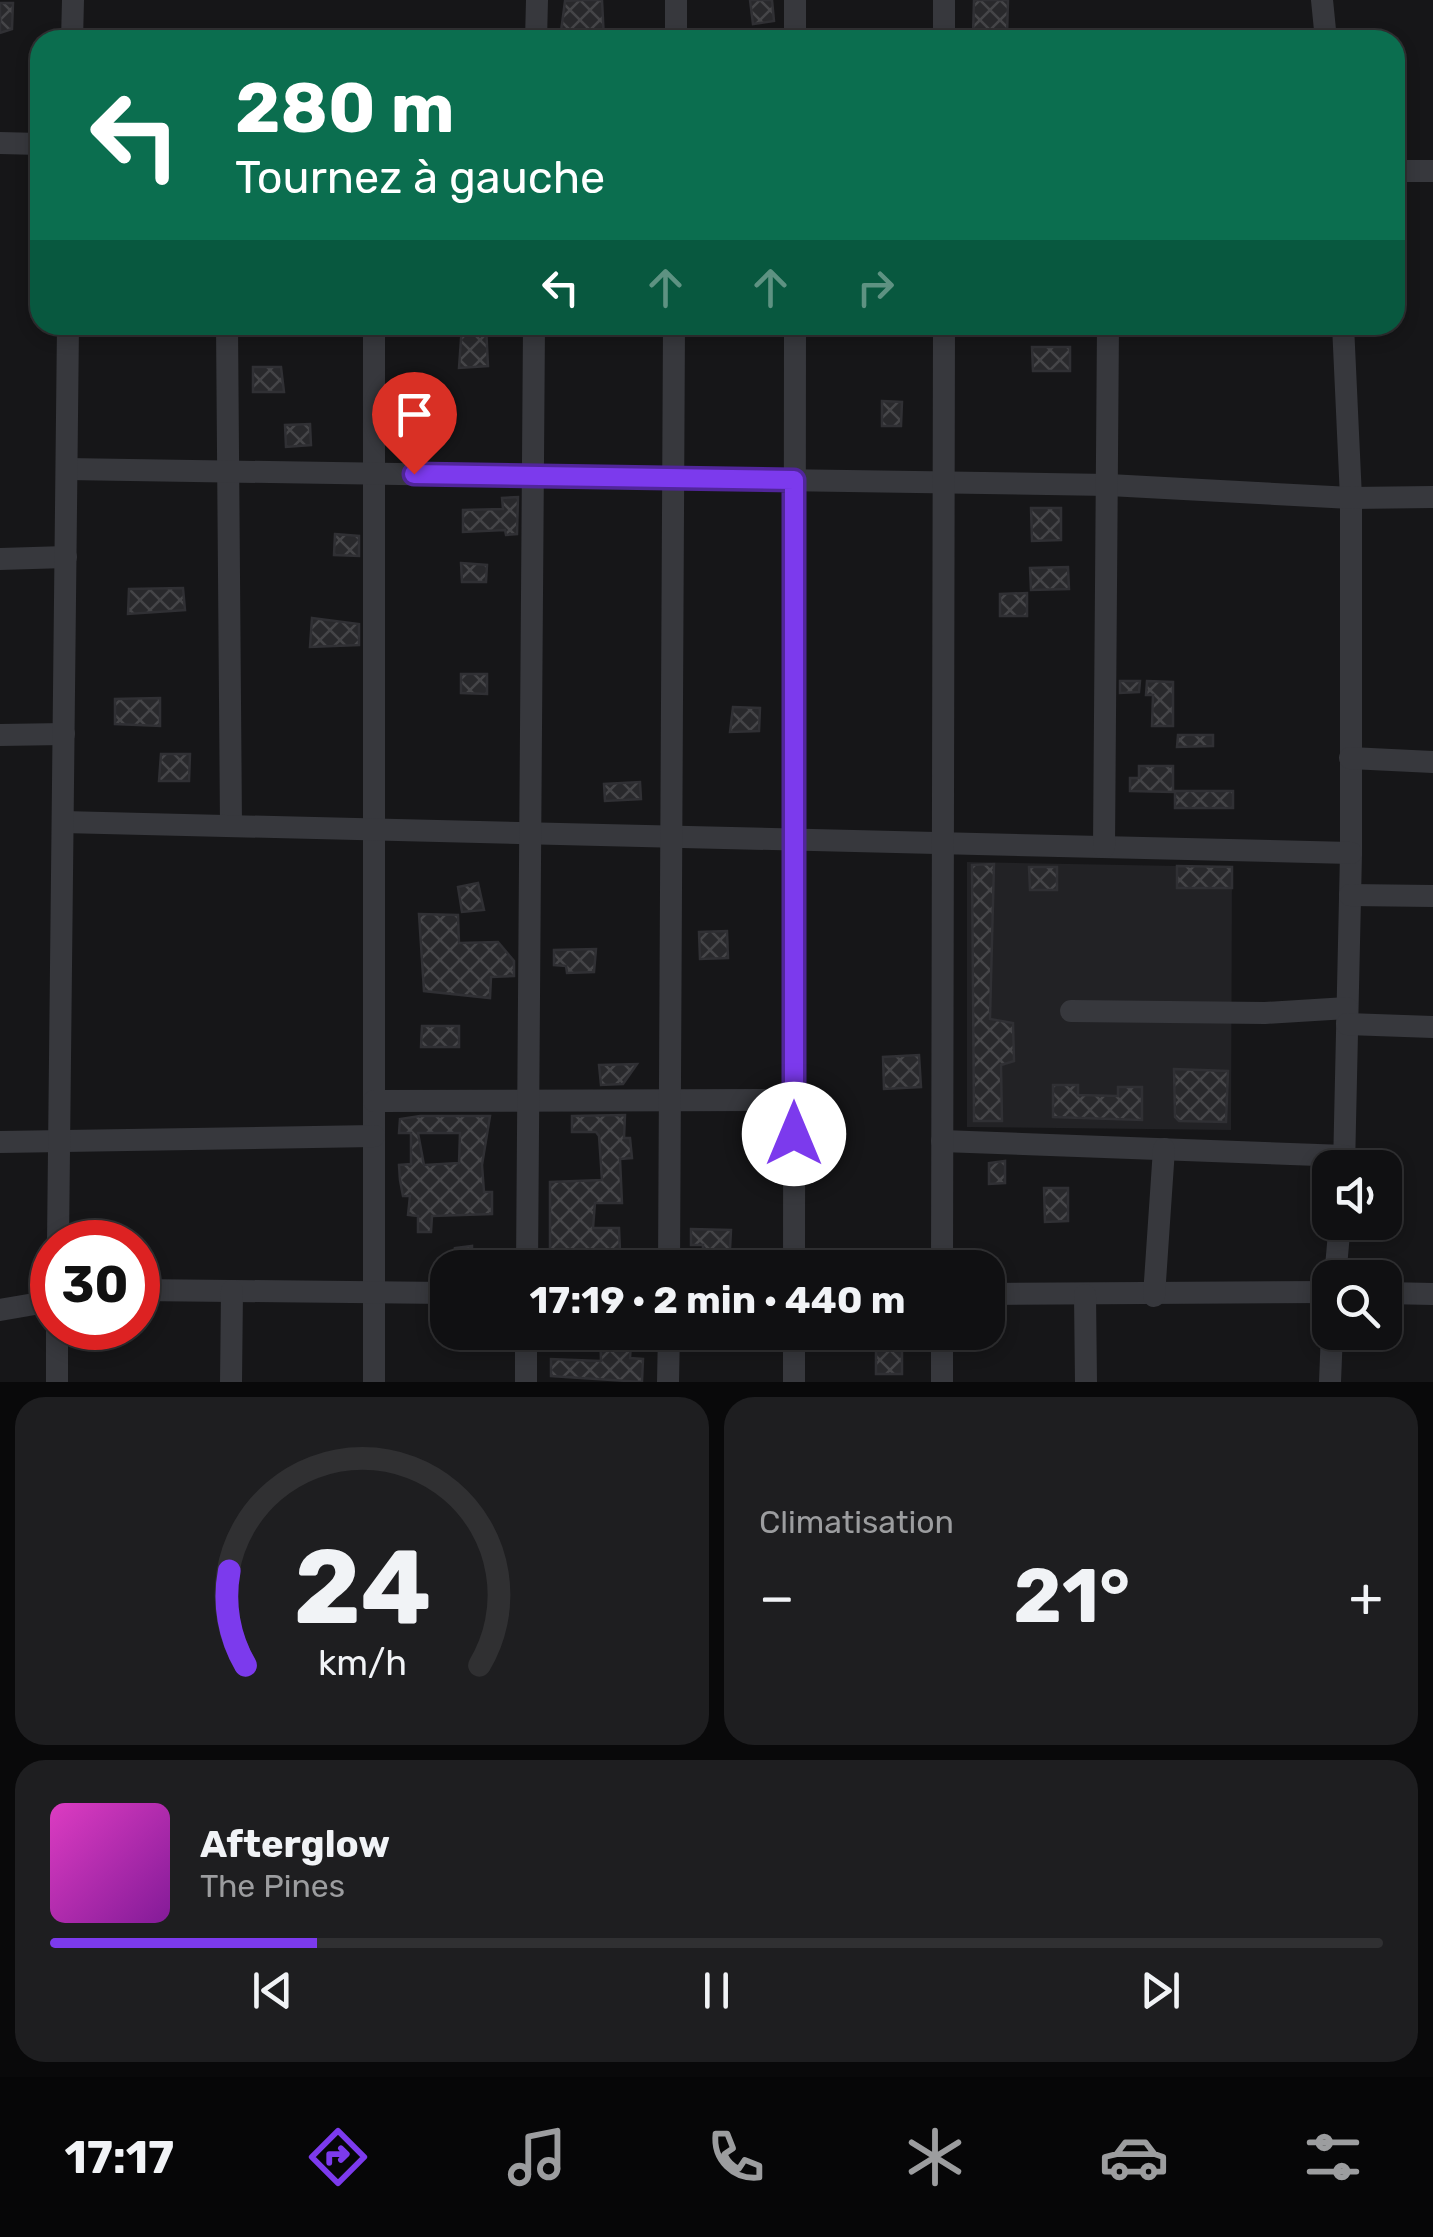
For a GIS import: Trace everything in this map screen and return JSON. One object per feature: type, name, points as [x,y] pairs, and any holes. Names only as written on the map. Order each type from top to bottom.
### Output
[{"type":"street","points":[[72,30],[73,0]]},
{"type":"street","points":[[536,0],[536,30]]},
{"type":"street","points":[[676,0],[676,30]]},
{"type":"street","points":[[795,0],[795,30]]},
{"type":"street","points":[[944,0],[944,30]]},
{"type":"street","points":[[1322,0],[1325,30]]},
{"type":"street","points":[[0,143],[30,144]]},
{"type":"street","points":[[1405,171],[1433,171]]},
{"type":"street","points":[[58,1220],[68,335]]},
{"type":"street","points":[[227,335],[231,826]]},
{"type":"street","points":[[374,335],[374,1382]]},
{"type":"street","points":[[527,1250],[534,335]]},
{"type":"street","points":[[669,1250],[674,335]]},
{"type":"street","points":[[794,1250],[795,335]]},
{"type":"street","points":[[942,1250],[944,335]]},
{"type":"street","points":[[1104,847],[1108,335]]},
{"type":"street","points":[[1343,335],[1350,498],[1351,853],[1345,1150]]},
{"type":"street","points":[[67,469],[1108,485],[1350,498],[1433,497]]},
{"type":"street","points":[[0,559],[66,557]]},
{"type":"street","points":[[0,736],[64,734]]},
{"type":"street","points":[[1350,758],[1433,762]]},
{"type":"street","points":[[63,822],[1351,853]]},
{"type":"street","points":[[1350,895],[1433,896]]},
{"type":"street","points":[[1070,1012],[1347,1016],[1433,1027]]},
{"type":"street","points":[[374,1101],[794,1100]]},
{"type":"street","points":[[0,1142],[374,1136]]},
{"type":"street","points":[[942,1141],[1312,1160]]},
{"type":"street","points":[[1154,1296],[1164,1150]]},
{"type":"street","points":[[160,1290],[430,1293]]},
{"type":"street","points":[[231,1382],[232,1291]]},
{"type":"street","points":[[1005,1294],[1312,1292]]},
{"type":"street","points":[[1402,1293],[1433,1294]]},
{"type":"street","points":[[1084,1295],[1086,1382]]},
{"type":"street","points":[[0,1310],[30,1304]]},
{"type":"street","points":[[57,1350],[57,1382]]},
{"type":"street","points":[[526,1350],[526,1382]]},
{"type":"street","points":[[668,1382],[669,1350]]},
{"type":"street","points":[[794,1350],[794,1382]]},
{"type":"street","points":[[942,1350],[942,1382]]},
{"type":"street","points":[[1330,1382],[1331,1350]]},
{"type":"shaded area","points":[[967,862],[1232,867],[1231,1130],[967,1127]]},
{"type":"building","points":[[602,0],[604,30],[561,30],[565,1]]},
{"type":"building","points":[[750,0],[772,0],[774,21],[753,24]]},
{"type":"building","points":[[974,0],[1008,0],[1007,30],[973,30]]},
{"type":"building","points":[[0,3],[13,3],[12,29],[0,33]]},
{"type":"building","points":[[461,335],[486,335],[488,366],[459,368]]},
{"type":"building","points":[[1032,347],[1070,347],[1070,371],[1033,371]]},
{"type":"building","points":[[253,367],[281,367],[284,392],[253,392]]},
{"type":"building","points":[[882,401],[902,402],[901,426],[882,426]]},
{"type":"building","points":[[310,424],[311,445],[286,447],[285,425]]},
{"type":"building","points":[[518,497],[517,534],[506,535],[505,530],[463,532],[463,510],[503,509],[502,498]]},
{"type":"building","points":[[1031,508],[1061,508],[1061,540],[1032,541]]},
{"type":"building","points":[[335,534],[359,536],[359,556],[334,555]]},
{"type":"building","points":[[461,563],[487,565],[486,582],[462,582]]},
{"type":"building","points":[[1068,567],[1069,589],[1031,590],[1030,568]]},
{"type":"building","points":[[183,588],[185,610],[128,614],[129,589]]},
{"type":"building","points":[[1027,593],[1027,616],[1000,616],[1000,594]]},
{"type":"building","points":[[312,618],[359,624],[359,645],[310,647]]},
{"type":"building","points":[[461,674],[487,674],[487,694],[461,693]]},
{"type":"building","points":[[1120,681],[1140,681],[1139,692],[1120,693]]},
{"type":"building","points":[[1147,681],[1173,682],[1173,726],[1152,726],[1153,695],[1146,695]]},
{"type":"building","points":[[160,698],[160,726],[115,724],[115,699]]},
{"type":"building","points":[[733,707],[760,708],[759,731],[730,732]]},
{"type":"building","points":[[1178,735],[1213,735],[1213,746],[1177,747]]},
{"type":"building","points":[[161,754],[190,754],[189,781],[159,781]]},
{"type":"building","points":[[1139,766],[1173,766],[1173,792],[1130,791],[1130,778],[1139,778]]},
{"type":"building","points":[[640,782],[641,799],[605,801],[604,784]]},
{"type":"building","points":[[1175,791],[1233,791],[1233,808],[1175,808]]},
{"type":"building","points":[[994,864],[990,1019],[1013,1023],[1014,1061],[1001,1065],[1002,1121],[974,1121],[972,865]]},
{"type":"building","points":[[1177,866],[1232,867],[1232,888],[1177,888]]},
{"type":"building","points":[[1029,867],[1057,867],[1057,890],[1030,890]]},
{"type":"building","points":[[478,883],[484,910],[462,912],[458,887]]},
{"type":"building","points":[[419,914],[458,915],[459,943],[498,942],[514,961],[514,976],[491,977],[490,998],[424,991]]},
{"type":"building","points":[[727,931],[728,958],[700,959],[699,932]]},
{"type":"building","points":[[596,949],[594,972],[567,973],[566,966],[554,965],[554,950]]},
{"type":"building","points":[[422,1026],[459,1026],[459,1047],[421,1047]]},
{"type":"building","points":[[919,1055],[921,1087],[884,1089],[883,1057]]},
{"type":"building","points":[[637,1064],[623,1084],[601,1085],[599,1065]]},
{"type":"building","points":[[1174,1069],[1228,1071],[1226,1122],[1179,1121],[1175,1117]]},
{"type":"building","points":[[1053,1085],[1078,1085],[1078,1095],[1118,1096],[1118,1087],[1142,1087],[1142,1120],[1053,1117]]},
{"type":"building","points":[[625,1115],[624,1138],[630,1138],[632,1158],[620,1159],[622,1203],[595,1203],[593,1228],[619,1228],[620,1250],[550,1250],[550,1182],[602,1180],[599,1136],[596,1132],[572,1132],[572,1116]]},
{"type":"building","points":[[490,1116],[482,1165],[484,1192],[492,1192],[492,1214],[432,1216],[431,1232],[418,1232],[418,1216],[408,1215],[410,1196],[403,1196],[400,1180],[399,1165],[411,1164],[411,1133],[399,1133],[400,1119]],"holes":[[[418,1133],[460,1133],[459,1163],[424,1165]]]},
{"type":"building","points":[[1005,1161],[1005,1183],[989,1184],[989,1163]]},
{"type":"building","points":[[1044,1188],[1068,1188],[1068,1221],[1045,1222]]},
{"type":"building","points":[[691,1229],[731,1230],[730,1250],[703,1250],[703,1245],[691,1245]]},
{"type":"building","points":[[601,1350],[631,1350],[630,1358],[643,1359],[642,1382],[551,1376],[551,1359],[601,1361]]},
{"type":"building","points":[[902,1350],[902,1374],[876,1374],[876,1351]]},
{"type":"route","points":[[414,474],[794,480],[794,1134]]}]
